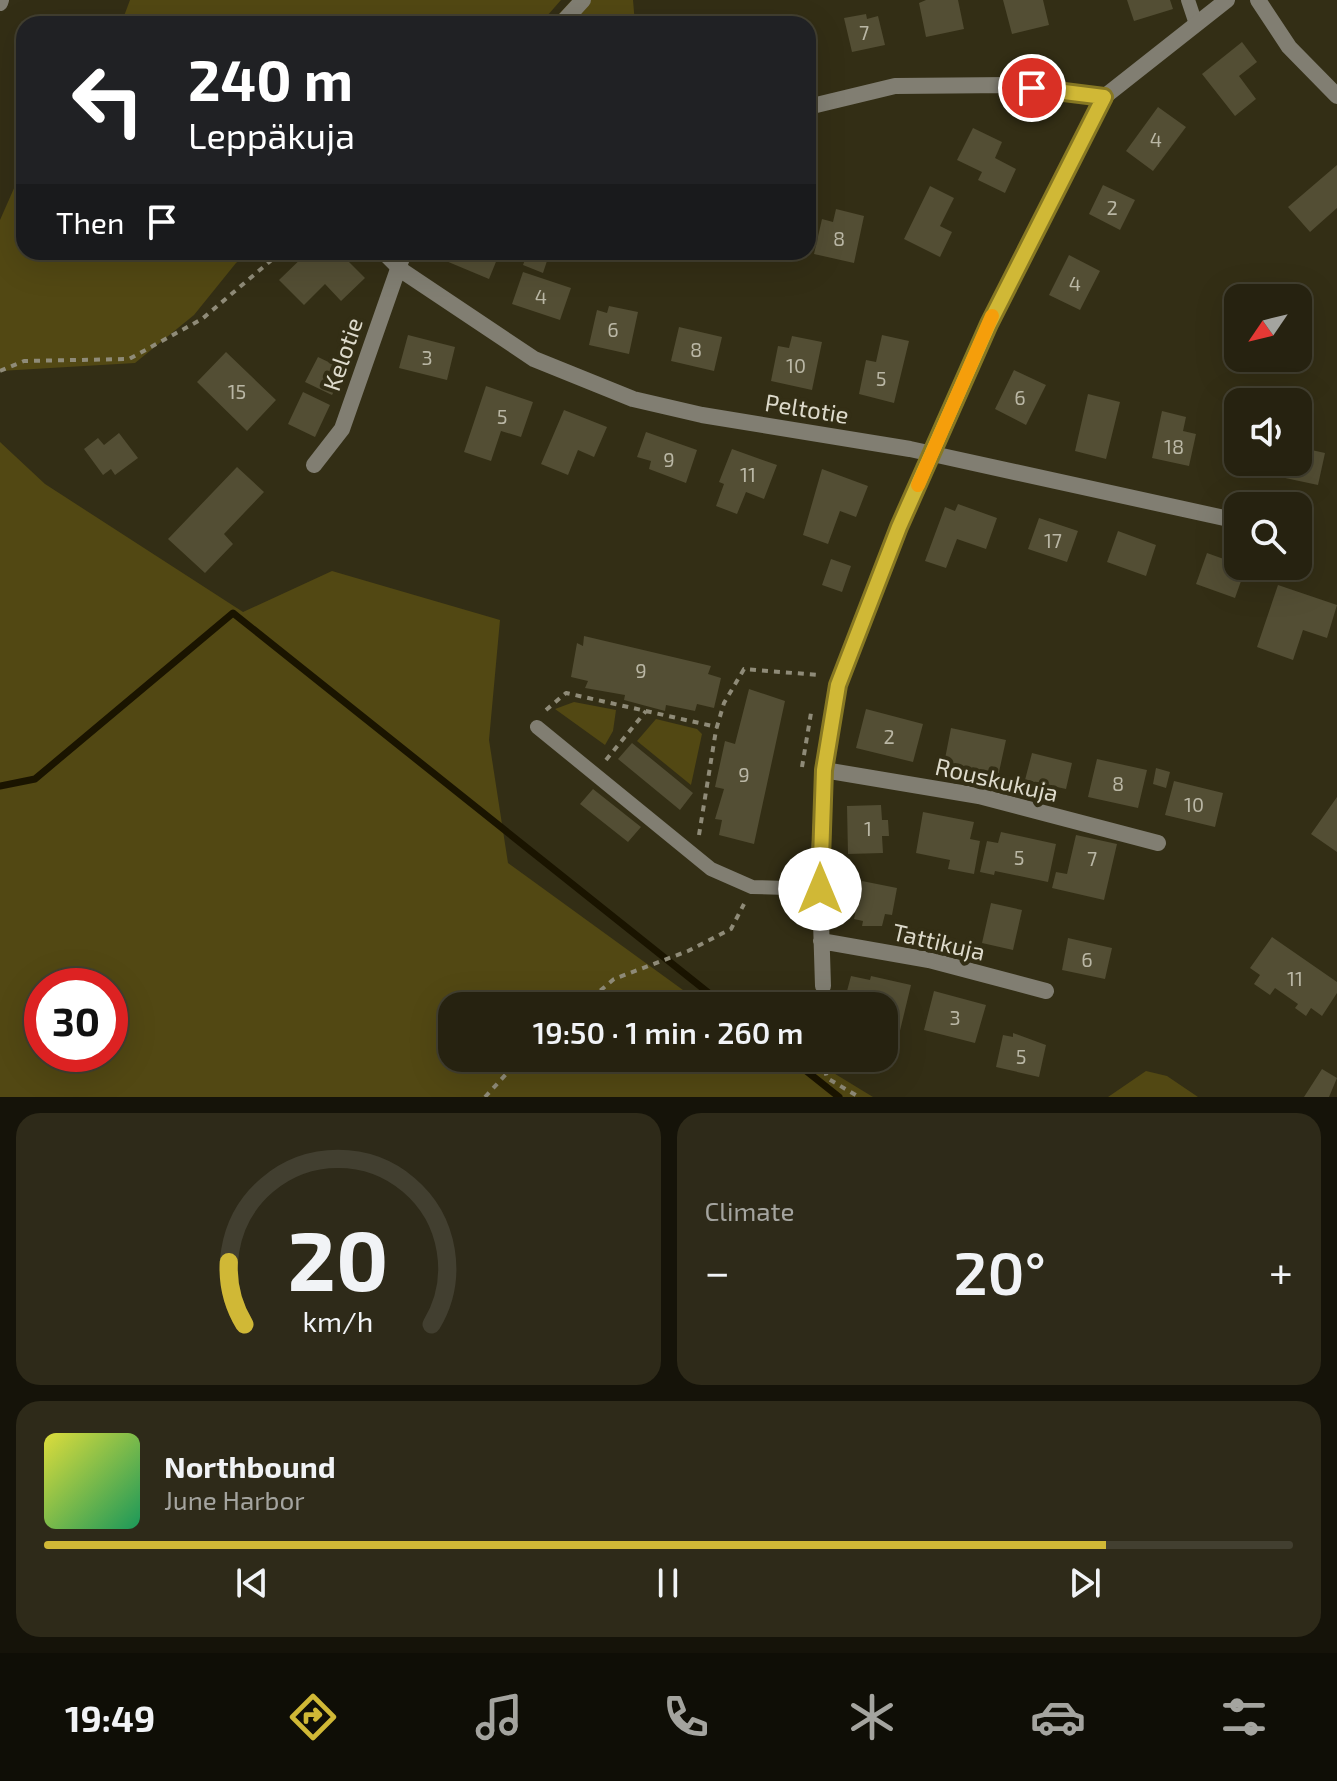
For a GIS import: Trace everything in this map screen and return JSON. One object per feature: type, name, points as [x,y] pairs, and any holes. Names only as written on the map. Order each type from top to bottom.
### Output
[{"type":"street","points":[[571,16],[583,0]]},
{"type":"street","points":[[823,986],[820,889],[824,770],[838,685],[899,527],[989,324],[1104,97],[1227,0]]},
{"type":"street","points":[[1258,0],[1289,47],[1337,96]]},
{"type":"street","points":[[816,105],[895,86],[1009,85],[1104,97]]},
{"type":"street","name":"Peltotie","points":[[401,260],[534,359],[633,399],[702,415],[932,454],[1224,518]]},
{"type":"street","name":"Kelotie","points":[[314,465],[342,429],[401,260]]},
{"type":"street","name":"Rouskukuja","points":[[824,770],[979,796],[1158,843]]},
{"type":"street","name":"Tattikuja","points":[[821,941],[929,960],[1046,991]]},
{"type":"lane","points":[[1188,0],[1196,24]]},
{"type":"lane","points":[[537,727],[711,869],[752,887],[820,889]]},
{"type":"path","points":[[0,371],[24,361],[129,359],[202,319],[272,260]]},
{"type":"path","points":[[701,847],[698,828],[717,727],[724,703],[744,669],[818,675]]},
{"type":"path","points":[[537,727],[548,706],[566,693],[662,712],[717,727]]},
{"type":"path","points":[[594,774],[646,711]]},
{"type":"path","points":[[711,759],[721,762]]},
{"type":"path","points":[[599,992],[614,979],[688,951],[731,929],[752,887]]},
{"type":"path","points":[[485,1097],[508,1072]]},
{"type":"path","points":[[826,1072],[827,1078],[859,1097]]},
{"type":"shaded area","points":[[130,0],[561,0],[547,16],[124,16]]},
{"type":"shaded area","points":[[572,0],[633,0],[634,16],[557,16]]},
{"type":"shaded area","points":[[16,186],[16,260],[240,260],[194,315],[135,363],[0,371],[0,220]]},
{"type":"shaded area","points":[[0,442],[45,484],[243,612],[332,571],[500,620],[489,740],[508,863],[686,992],[438,992],[438,1072],[832,1072],[873,1097],[0,1097]]},
{"type":"shaded area","points":[[574,702],[616,710],[613,731],[605,745],[555,709]]},
{"type":"shaded area","points":[[656,719],[697,729],[702,734],[691,785],[637,741]]},
{"type":"shaded area","points":[[1146,1071],[1167,1076],[1198,1097],[1108,1097]]},
{"type":"building","points":[[926,0],[958,0],[964,29],[926,37],[919,3]]},
{"type":"building","points":[[1003,0],[1043,0],[1049,25],[1012,34]]},
{"type":"building","points":[[1127,0],[1170,0],[1173,9],[1134,21]]},
{"type":"building","points":[[866,14],[867,19],[878,16],[885,45],[852,52],[844,18]]},
{"type":"building","points":[[1242,42],[1257,62],[1239,76],[1256,99],[1235,116],[1202,74]]},
{"type":"building","points":[[1158,107],[1186,127],[1153,171],[1126,151]]},
{"type":"building","points":[[973,128],[1002,142],[995,158],[1016,169],[1005,193],[978,180],[982,172],[957,160]]},
{"type":"building","points":[[1337,165],[1337,208],[1310,232],[1288,207]]},
{"type":"building","points":[[1103,185],[1135,200],[1120,230],[1089,214]]},
{"type":"building","points":[[930,186],[954,198],[940,226],[952,232],[940,257],[904,239]]},
{"type":"building","points":[[836,209],[864,216],[854,263],[816,254],[822,219],[833,222]]},
{"type":"building","points":[[1069,255],[1100,271],[1080,310],[1049,295]]},
{"type":"building","points":[[300,260],[347,260],[365,278],[341,301],[325,284],[304,305],[279,280]]},
{"type":"building","points":[[446,260],[497,260],[489,279]]},
{"type":"building","points":[[525,260],[547,260],[543,273],[523,265]]},
{"type":"building","points":[[523,272],[571,288],[560,320],[512,304]]},
{"type":"building","points":[[609,306],[638,312],[629,354],[589,345],[597,310],[607,313]]},
{"type":"building","points":[[679,327],[722,337],[714,371],[671,361]]},
{"type":"building","points":[[408,335],[455,347],[447,380],[399,368]]},
{"type":"building","points":[[882,335],[909,341],[894,403],[859,394],[866,360],[876,362]]},
{"type":"building","points":[[792,336],[822,342],[812,390],[771,381],[778,346],[789,348]]},
{"type":"building","points":[[226,352],[276,400],[247,431],[197,382]]},
{"type":"building","points":[[318,357],[345,370],[332,395],[305,382]]},
{"type":"building","points":[[1014,370],[1046,385],[1026,425],[995,409]]},
{"type":"building","points":[[486,386],[533,402],[521,437],[501,431],[491,461],[464,452]]},
{"type":"building","points":[[303,392],[330,405],[315,437],[288,424]]},
{"type":"building","points":[[1088,394],[1120,402],[1106,459],[1075,451]]},
{"type":"building","points":[[564,410],[607,427],[594,457],[578,450],[568,475],[541,464]]},
{"type":"building","points":[[1162,411],[1186,417],[1183,431],[1196,434],[1189,466],[1152,458]]},
{"type":"building","points":[[646,432],[697,450],[686,483],[649,469],[651,461],[637,457]]},
{"type":"building","points":[[119,433],[138,458],[115,475],[111,469],[103,475],[84,449],[98,438],[104,445]]},
{"type":"building","points":[[732,449],[777,465],[764,499],[746,492],[737,514],[716,506],[724,484],[719,482]]},
{"type":"building","points":[[1312,450],[1325,453],[1318,485],[1276,476],[1312,476]]},
{"type":"building","points":[[237,467],[264,492],[224,534],[233,544],[205,573],[168,539]]},
{"type":"building","points":[[822,469],[868,486],[856,517],[840,511],[828,544],[803,535]]},
{"type":"building","points":[[958,504],[997,518],[986,549],[957,539],[946,568],[925,561],[945,507],[955,511]]},
{"type":"building","points":[[1039,518],[1078,531],[1067,562],[1028,549]]},
{"type":"building","points":[[1118,531],[1156,545],[1146,576],[1107,562]]},
{"type":"building","points":[[1207,553],[1224,559],[1224,580],[1241,580],[1235,598],[1196,584]]},
{"type":"building","points":[[831,559],[851,566],[842,592],[822,585]]},
{"type":"building","points":[[1278,585],[1337,605],[1327,638],[1303,630],[1293,660],[1257,647]]},
{"type":"building","points":[[584,636],[711,666],[708,674],[721,678],[714,708],[697,704],[695,711],[666,705],[665,711],[624,700],[625,695],[585,688],[588,681],[571,677],[577,643],[583,646]]},
{"type":"building","points":[[749,689],[785,701],[754,844],[719,835],[722,820],[715,819],[724,789],[715,787],[725,741],[735,744]]},
{"type":"building","points":[[866,709],[923,724],[913,762],[856,748]]},
{"type":"building","points":[[951,728],[1006,740],[997,781],[943,769]]},
{"type":"building","points":[[632,743],[693,793],[680,810],[618,759]]},
{"type":"building","points":[[1032,753],[1072,763],[1066,789],[1025,780]]},
{"type":"building","points":[[1097,759],[1147,770],[1138,808],[1088,797]]},
{"type":"building","points":[[1156,768],[1170,772],[1166,788],[1153,784]]},
{"type":"building","points":[[1174,781],[1223,793],[1215,827],[1165,815]]},
{"type":"building","points":[[593,789],[641,827],[628,842],[580,804]]},
{"type":"building","points":[[1337,797],[1337,852],[1311,834]]},
{"type":"building","points":[[881,805],[882,820],[888,820],[889,836],[882,836],[883,853],[848,854],[847,806]]},
{"type":"building","points":[[923,812],[974,822],[970,839],[980,841],[974,874],[948,869],[950,860],[916,853]]},
{"type":"building","points":[[1001,832],[1056,844],[1048,882],[995,871],[994,875],[980,872],[987,841],[998,843]]},
{"type":"building","points":[[1076,835],[1117,844],[1104,900],[1052,888],[1056,872],[1067,874]]},
{"type":"building","points":[[862,881],[897,888],[892,915],[885,914],[882,926],[862,926],[863,921],[854,919]]},
{"type":"building","points":[[991,903],[1022,910],[1013,950],[982,943]]},
{"type":"building","points":[[1272,937],[1337,982],[1337,993],[1322,1016],[1311,1008],[1306,1016],[1295,1008],[1298,1004],[1275,988],[1270,995],[1254,984],[1260,975],[1250,968]]},
{"type":"building","points":[[1068,938],[1112,948],[1105,979],[1062,970]]},
{"type":"building","points":[[851,976],[870,980],[871,976],[911,985],[898,1039],[898,992],[847,992]]},
{"type":"building","points":[[934,991],[986,1005],[975,1043],[924,1030]]},
{"type":"building","points":[[1013,1033],[1046,1045],[1039,1077],[996,1067],[1003,1035],[1013,1037]]},
{"type":"building","points":[[1322,1069],[1337,1078],[1329,1097],[1304,1097]]},
{"type":"waterway","points":[[0,786],[35,779],[233,613],[707,992]]},
{"type":"waterway","points":[[808,1072],[839,1097]]},
{"type":"slow traffic","points":[[918,485],[992,316]]},
{"type":"route","points":[[820,889],[824,770],[838,685],[899,527],[989,324],[1104,97],[1032,88]]}]
